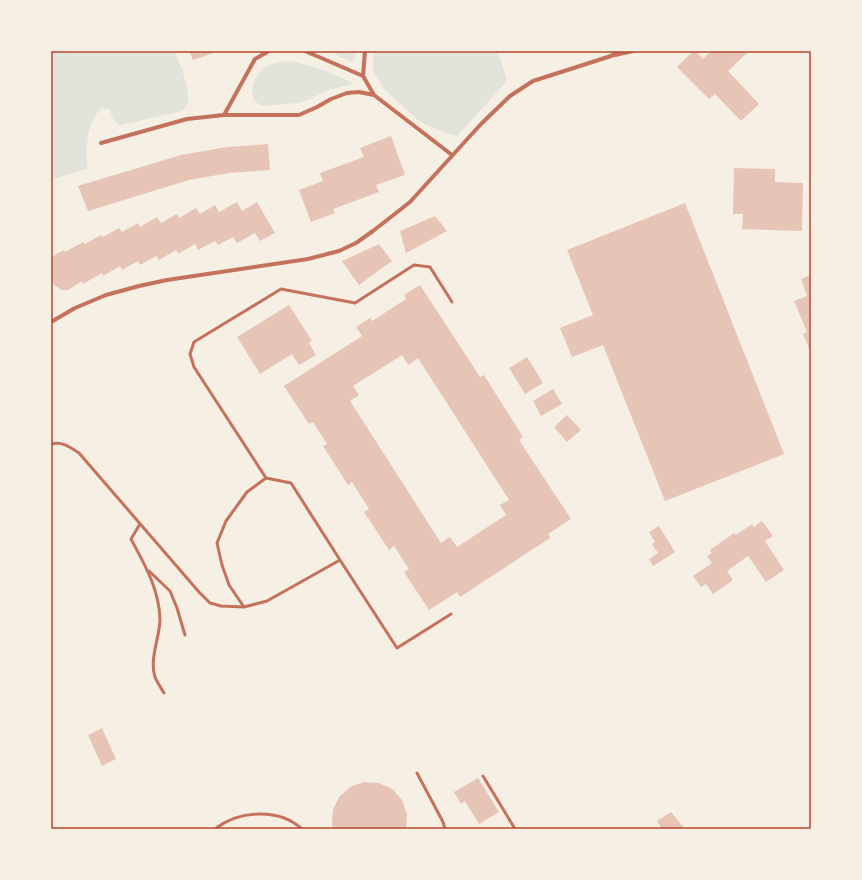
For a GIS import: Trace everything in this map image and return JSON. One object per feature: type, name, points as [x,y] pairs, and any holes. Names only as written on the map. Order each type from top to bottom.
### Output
[{"type":"street","points":[[224,115],[255,59],[269,51]]},
{"type":"street","points":[[305,51],[363,76]]},
{"type":"street","points":[[365,51],[363,76],[374,95],[452,155]]},
{"type":"street","points":[[611,56],[619,51]]},
{"type":"street","points":[[51,322],[75,308],[106,296],[139,286],[167,280],[308,259],[339,251],[356,243],[404,207],[481,124],[510,96],[523,87],[533,81],[545,77],[611,56],[633,51]]},
{"type":"street","points":[[101,143],[188,119],[224,115],[299,115],[331,99],[347,93],[360,92],[374,95]]},
{"type":"lane","points":[[451,614],[397,648],[291,483],[266,478],[194,367],[190,354],[194,342],[281,289],[355,302],[414,265],[430,267],[452,302]]},
{"type":"lane","points":[[51,444],[57,442],[68,446],[79,453],[210,603],[222,606],[244,607],[267,601],[340,560]]},
{"type":"lane","points":[[244,607],[228,585],[217,543],[226,521],[247,492],[266,478]]},
{"type":"lane","points":[[140,524],[131,539],[148,570],[155,589],[160,618],[159,634],[154,659],[155,676],[164,693]]},
{"type":"lane","points":[[148,570],[170,591],[185,634]]},
{"type":"lane","points":[[416,773],[443,822],[445,829]]},
{"type":"lane","points":[[483,776],[515,829]]},
{"type":"lane","points":[[216,829],[238,817],[256,814],[272,814],[286,818],[302,829]]},
{"type":"shaded area","points":[[51,51],[175,51],[186,81],[188,100],[185,108],[182,111],[121,125],[118,124],[112,117],[110,109],[102,108],[97,113],[90,127],[87,144],[88,168],[51,180]]},
{"type":"shaded area","points":[[329,51],[356,51],[355,58],[353,61],[350,61]]},
{"type":"shaded area","points":[[373,51],[498,51],[507,81],[457,136],[445,133],[420,122],[384,89],[373,71]]},
{"type":"shaded area","points":[[289,61],[323,70],[354,84],[328,90],[298,103],[262,106],[257,103],[252,93],[252,88],[256,77],[264,68],[270,65]]},
{"type":"building","points":[[189,51],[219,51],[193,60]]},
{"type":"building","points":[[693,51],[696,51],[703,59],[711,51],[749,51],[728,71],[759,104],[741,121],[715,94],[709,99],[677,67]]},
{"type":"building","points":[[391,136],[405,175],[376,185],[379,192],[333,209],[335,213],[311,222],[299,190],[323,181],[320,173],[364,157],[360,148]]},
{"type":"building","points":[[268,144],[270,170],[229,173],[189,180],[88,211],[78,186],[181,155],[227,147]]},
{"type":"building","points":[[734,168],[775,169],[775,182],[803,183],[802,231],[742,229],[743,214],[733,214]]},
{"type":"building","points":[[237,202],[242,211],[257,202],[275,233],[260,241],[255,233],[237,243],[233,237],[218,245],[215,241],[198,250],[195,244],[178,254],[176,250],[159,260],[156,256],[140,265],[138,261],[122,270],[120,266],[103,276],[102,273],[83,284],[82,281],[68,290],[61,290],[51,282],[51,257],[64,250],[65,252],[83,242],[85,244],[101,235],[103,237],[119,228],[122,232],[138,223],[140,227],[157,217],[161,223],[177,214],[179,218],[196,208],[200,214],[215,205],[219,212]]},
{"type":"building","points":[[685,203],[784,454],[665,501],[603,345],[572,357],[560,328],[593,315],[567,250]]},
{"type":"building","points":[[435,216],[447,231],[406,253],[400,231]]},
{"type":"building","points":[[379,244],[392,261],[359,285],[342,261]]},
{"type":"building","points":[[811,275],[811,353],[803,334],[807,332],[794,301],[807,296],[801,279]]},
{"type":"building","points":[[420,285],[480,377],[484,375],[523,437],[519,440],[571,519],[548,534],[550,538],[460,597],[457,592],[429,610],[404,572],[409,569],[394,546],[389,550],[364,512],[369,509],[352,482],[348,485],[323,446],[327,444],[313,422],[309,424],[284,386],[362,336],[356,327],[370,318],[372,321],[406,299],[404,295]],"holes":[[[402,355],[408,365],[418,358],[509,500],[500,505],[506,515],[457,547],[450,537],[441,543],[350,401],[359,395],[353,386]]]},
{"type":"building","points":[[289,305],[312,341],[309,343],[316,355],[299,365],[292,354],[260,374],[237,337]]},
{"type":"building","points":[[527,357],[543,383],[525,394],[509,368]]},
{"type":"building","points":[[553,389],[562,404],[541,416],[533,401]]},
{"type":"building","points":[[567,415],[581,430],[567,442],[554,427]]},
{"type":"building","points":[[762,521],[773,536],[765,541],[784,570],[766,582],[748,556],[727,571],[733,580],[713,594],[706,584],[701,587],[693,576],[712,563],[707,556],[712,553],[710,550],[734,533],[736,535],[752,524],[754,527]]},
{"type":"building","points":[[659,526],[675,552],[653,566],[649,559],[658,553],[652,544],[655,542],[649,532]]},
{"type":"building","points":[[102,728],[116,759],[102,766],[88,735]]},
{"type":"building","points":[[478,778],[499,812],[479,824],[465,801],[461,804],[454,792]]},
{"type":"building","points":[[364,782],[379,783],[392,789],[402,800],[407,814],[406,829],[334,829],[332,825],[333,810],[339,797],[350,787]]},
{"type":"building","points":[[671,812],[685,829],[662,829],[657,821]]}]
